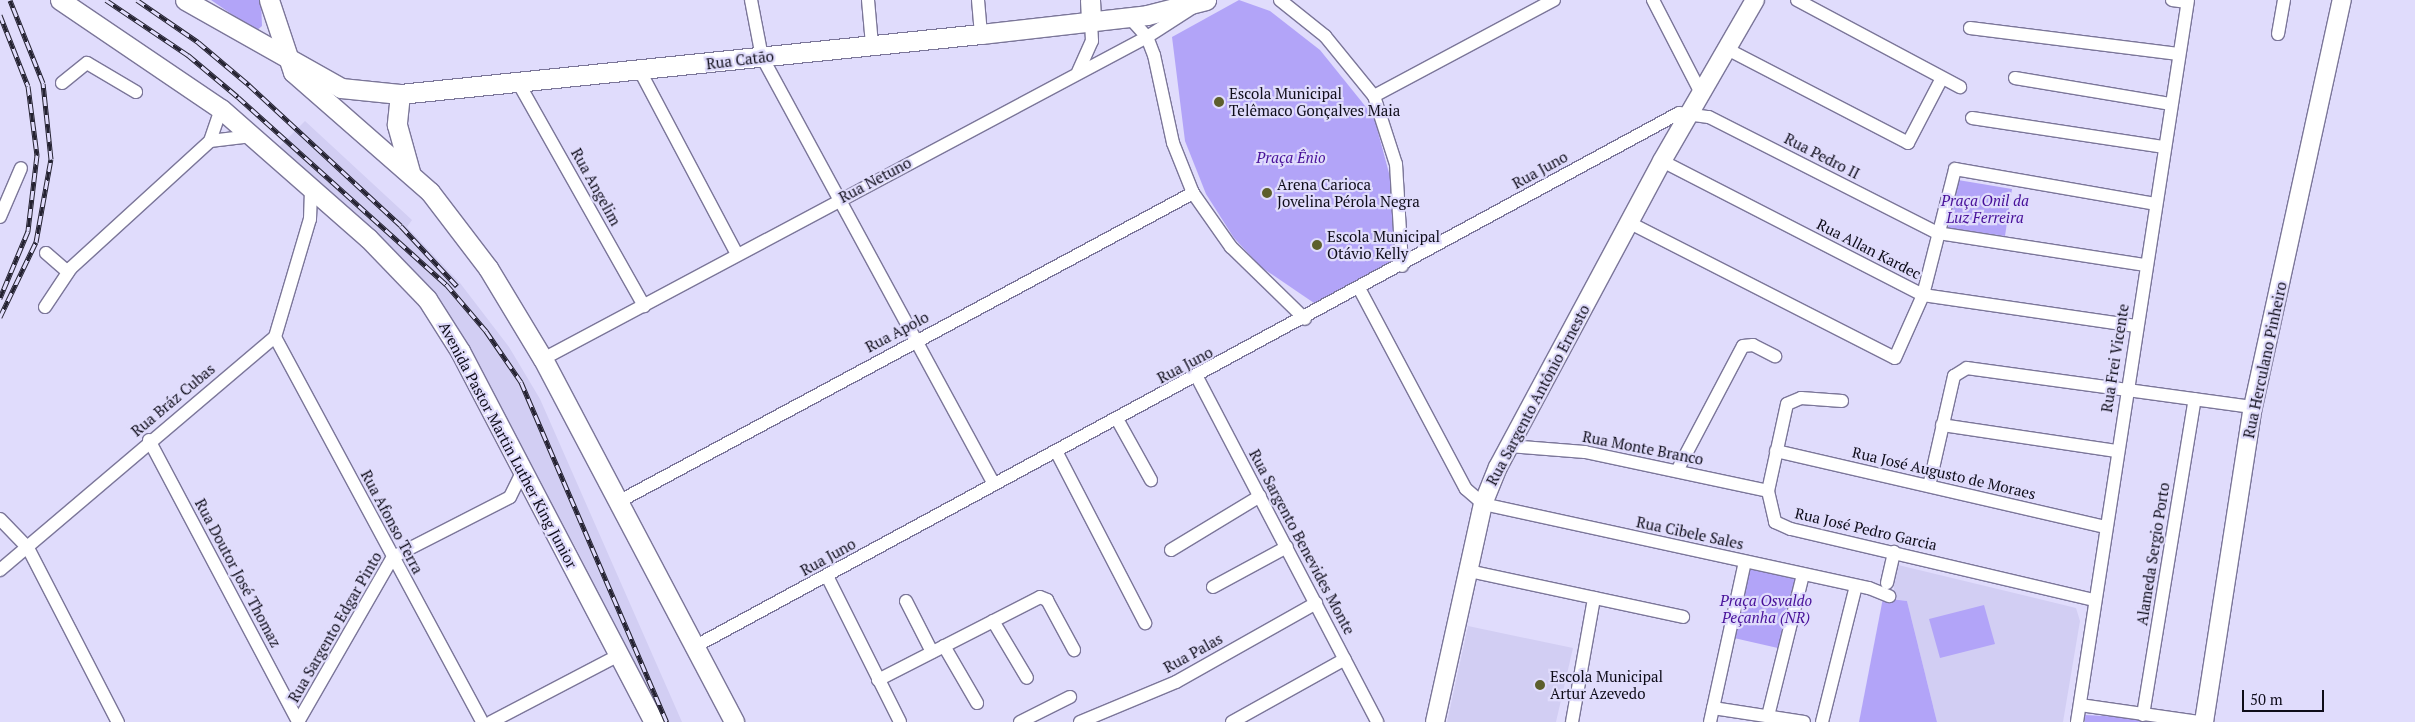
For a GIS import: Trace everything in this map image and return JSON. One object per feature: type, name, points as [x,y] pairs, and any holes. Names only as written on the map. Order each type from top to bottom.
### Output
[{"type":"main road","name":"Avenida Pastor Martin Luther King Junior","points":[[60,0],[221,109],[395,264],[427,299],[460,351],[654,722]]},
{"type":"main road","points":[[185,0],[285,56]]},
{"type":"main road","points":[[269,0],[285,56],[298,77],[410,173],[463,231],[543,358],[734,722]]},
{"type":"main road","points":[[1090,0],[1092,21]]},
{"type":"main road","name":"Rua Catão","points":[[285,56],[341,88],[400,94],[519,84],[1129,17],[1204,1]]},
{"type":"main road","points":[[400,94],[397,125],[410,173]]},
{"type":"street","points":[[751,0],[762,57],[914,341],[994,484]]},
{"type":"street","points":[[868,0],[872,45]]},
{"type":"street","points":[[978,0],[982,34]]},
{"type":"street","points":[[1280,0],[1325,36],[1374,96],[1396,164],[1402,266]]},
{"type":"street","points":[[1374,96],[1554,0]]},
{"type":"street","points":[[1653,0],[1700,92]]},
{"type":"street","name":"Rua Sargento Antônio Ernesto","points":[[1435,722],[1483,504],[1509,446],[1662,161],[1700,92],[1755,0]]},
{"type":"street","points":[[1797,0],[1960,87]]},
{"type":"street","points":[[2172,0],[2187,1]]},
{"type":"street","points":[[2278,34],[2284,0]]},
{"type":"street","name":"Rua Herculano Pinheiro","points":[[2204,722],[2253,407],[2342,0]]},
{"type":"street","name":"Rua Netuno","points":[[543,358],[1147,37],[1204,1]]},
{"type":"street","name":"Rua Frei Vicente","points":[[2076,722],[2163,147],[2187,1]]},
{"type":"street","points":[[1129,17],[1147,37],[1173,143],[1193,193],[1231,247],[1305,319]]},
{"type":"street","points":[[1078,73],[1090,48],[1092,21]]},
{"type":"street","points":[[1970,28],[2178,54]]},
{"type":"street","points":[[1727,49],[1908,143],[1942,78]]},
{"type":"street","points":[[62,83],[87,63],[136,92]]},
{"type":"street","points":[[640,71],[737,254]]},
{"type":"street","points":[[2015,78],[2170,104]]},
{"type":"street","name":"Rua Angelim","points":[[519,84],[644,306]]},
{"type":"street","points":[[45,307],[68,272],[210,141],[221,109]]},
{"type":"street","name":"Rua Pedro II","points":[[1690,111],[1938,233],[2145,265]]},
{"type":"street","name":"Rua Juno","points":[[694,647],[994,484],[1360,290],[1668,117],[1690,111]]},
{"type":"street","points":[[1972,118],[2163,147]]},
{"type":"street","points":[[210,141],[252,136]]},
{"type":"street","name":"Rua Allan Kardec","points":[[1662,161],[1923,295],[2136,326]]},
{"type":"street","points":[[0,217],[20,168]]},
{"type":"street","points":[[1630,223],[1895,358],[1923,295],[1956,169],[2155,204]]},
{"type":"street","points":[[275,337],[310,219],[311,189]]},
{"type":"street","name":"Rua Apolo","points":[[618,502],[914,341],[1193,193]]},
{"type":"street","points":[[310,219],[325,202]]},
{"type":"street","points":[[46,253],[68,272]]},
{"type":"street","points":[[1360,290],[1466,489],[1483,504]]},
{"type":"street","name":"Rua Bráz Cubas","points":[[0,570],[28,548],[149,440],[275,337]]},
{"type":"street","name":"Rua Afonso Terra","points":[[275,337],[482,722]]},
{"type":"street","points":[[1677,471],[1743,346],[1753,345],[1775,356]]},
{"type":"street","points":[[1929,486],[1954,376],[1967,368],[2253,407]]},
{"type":"street","name":"Rua Sargento Benevides Monte","points":[[1197,377],[1377,722]]},
{"type":"street","name":"Rua José Pedro Garcia","points":[[1842,401],[1793,399],[1787,404],[1768,491],[1771,514],[1784,527],[2094,600]]},
{"type":"street","name":"Alameda Sergio Porto","points":[[2143,715],[2194,399]]},
{"type":"street","points":[[1117,419],[1151,480]]},
{"type":"street","points":[[1942,425],[2117,451]]},
{"type":"street","name":"Rua Doutor José Thomaz","points":[[149,440],[298,722]]},
{"type":"street","name":"Rua Monte Branco","points":[[1509,446],[1585,452],[1768,491]]},
{"type":"street","points":[[1056,451],[1145,623]]},
{"type":"street","name":"Rua José Augusto de Moraes","points":[[1776,451],[2106,527]]},
{"type":"street","points":[[510,497],[523,470]]},
{"type":"street","name":"Rua Sargento Edgar Pinto","points":[[298,722],[393,557],[510,497],[535,492]]},
{"type":"street","points":[[1171,550],[1260,496]]},
{"type":"street","name":"Rua Cibele Sales","points":[[1483,504],[1856,586],[1889,596]]},
{"type":"street","points":[[0,519],[28,548],[118,722]]},
{"type":"street","points":[[1214,587],[1287,547]]},
{"type":"street","points":[[1887,583],[1894,552]]},
{"type":"street","points":[[1710,722],[1745,562]]},
{"type":"street","points":[[1469,570],[1683,618]]},
{"type":"street","points":[[1768,716],[1803,575]]},
{"type":"street","points":[[826,576],[900,722]]},
{"type":"street","points":[[1822,722],[1856,586]]},
{"type":"street","points":[[878,680],[1042,597],[1074,650]]},
{"type":"street","points":[[1572,722],[1594,598]]},
{"type":"street","points":[[906,601],[932,652]]},
{"type":"street","name":"Rua Palas","points":[[1080,722],[1176,682],[1316,604]]},
{"type":"street","points":[[993,621],[1027,678]]},
{"type":"street","points":[[944,646],[977,703]]},
{"type":"street","points":[[492,722],[619,655]]},
{"type":"street","points":[[1232,722],[1345,659]]},
{"type":"street","points":[[1020,722],[1070,697]]},
{"type":"street","points":[[2080,705],[2199,722]]},
{"type":"street","points":[[1713,708],[1804,722]]},
{"type":"shaded area","points":[[305,121],[412,220],[407,227],[460,283],[509,347],[540,399],[682,722],[661,722],[577,550],[431,290],[277,149]]},
{"type":"shaded area","points":[[1894,564],[2076,608],[2080,621],[2063,722],[1937,722],[1907,601],[1894,599]]},
{"type":"shaded area","points":[[1468,626],[1573,648],[1556,722],[1447,722]]},
{"type":"green space","points":[[211,0],[261,0],[262,26],[256,31]]},
{"type":"green space","name":"Praça Ênio","points":[[1239,0],[1270,11],[1320,50],[1374,117],[1390,177],[1397,246],[1390,263],[1314,303],[1261,267],[1234,238],[1206,194],[1185,141],[1172,37]]},
{"type":"green space","name":"Praça Onil da Luz Ferreira","points":[[1958,180],[2012,189],[2005,236],[1948,228]]},
{"type":"green space","name":"Praça Osvaldo Peçanha (NR)","points":[[1750,569],[1797,579],[1782,649],[1734,638]]},
{"type":"green space","points":[[1883,598],[1907,601],[1937,722],[1859,722]]},
{"type":"green space","points":[[1984,605],[1995,644],[1940,658],[1929,619]]},
{"type":"green space","points":[[2085,715],[2142,718],[2162,722],[2085,722]]},
{"type":"railway","points":[[0,317],[36,242],[51,159],[43,83],[10,0]]},
{"type":"railway","points":[[106,0],[188,55],[238,97],[446,284],[486,331],[521,382],[667,722]]},
{"type":"railway","points":[[137,0],[198,42],[249,85],[401,226],[457,286]]},
{"type":"railway","points":[[0,15],[28,86],[37,155],[28,231],[0,298]]},
{"type":"place","name":"Escola Municipal Telêmaco Gonçalves Maia","points":[[1219,102]]},
{"type":"place","name":"Arena Carioca Jovelina Pérola Negra","points":[[1267,193]]},
{"type":"place","name":"Escola Municipal Otávio Kelly","points":[[1317,245]]},
{"type":"place","name":"Escola Municipal Artur Azevedo","points":[[1540,685]]}]
